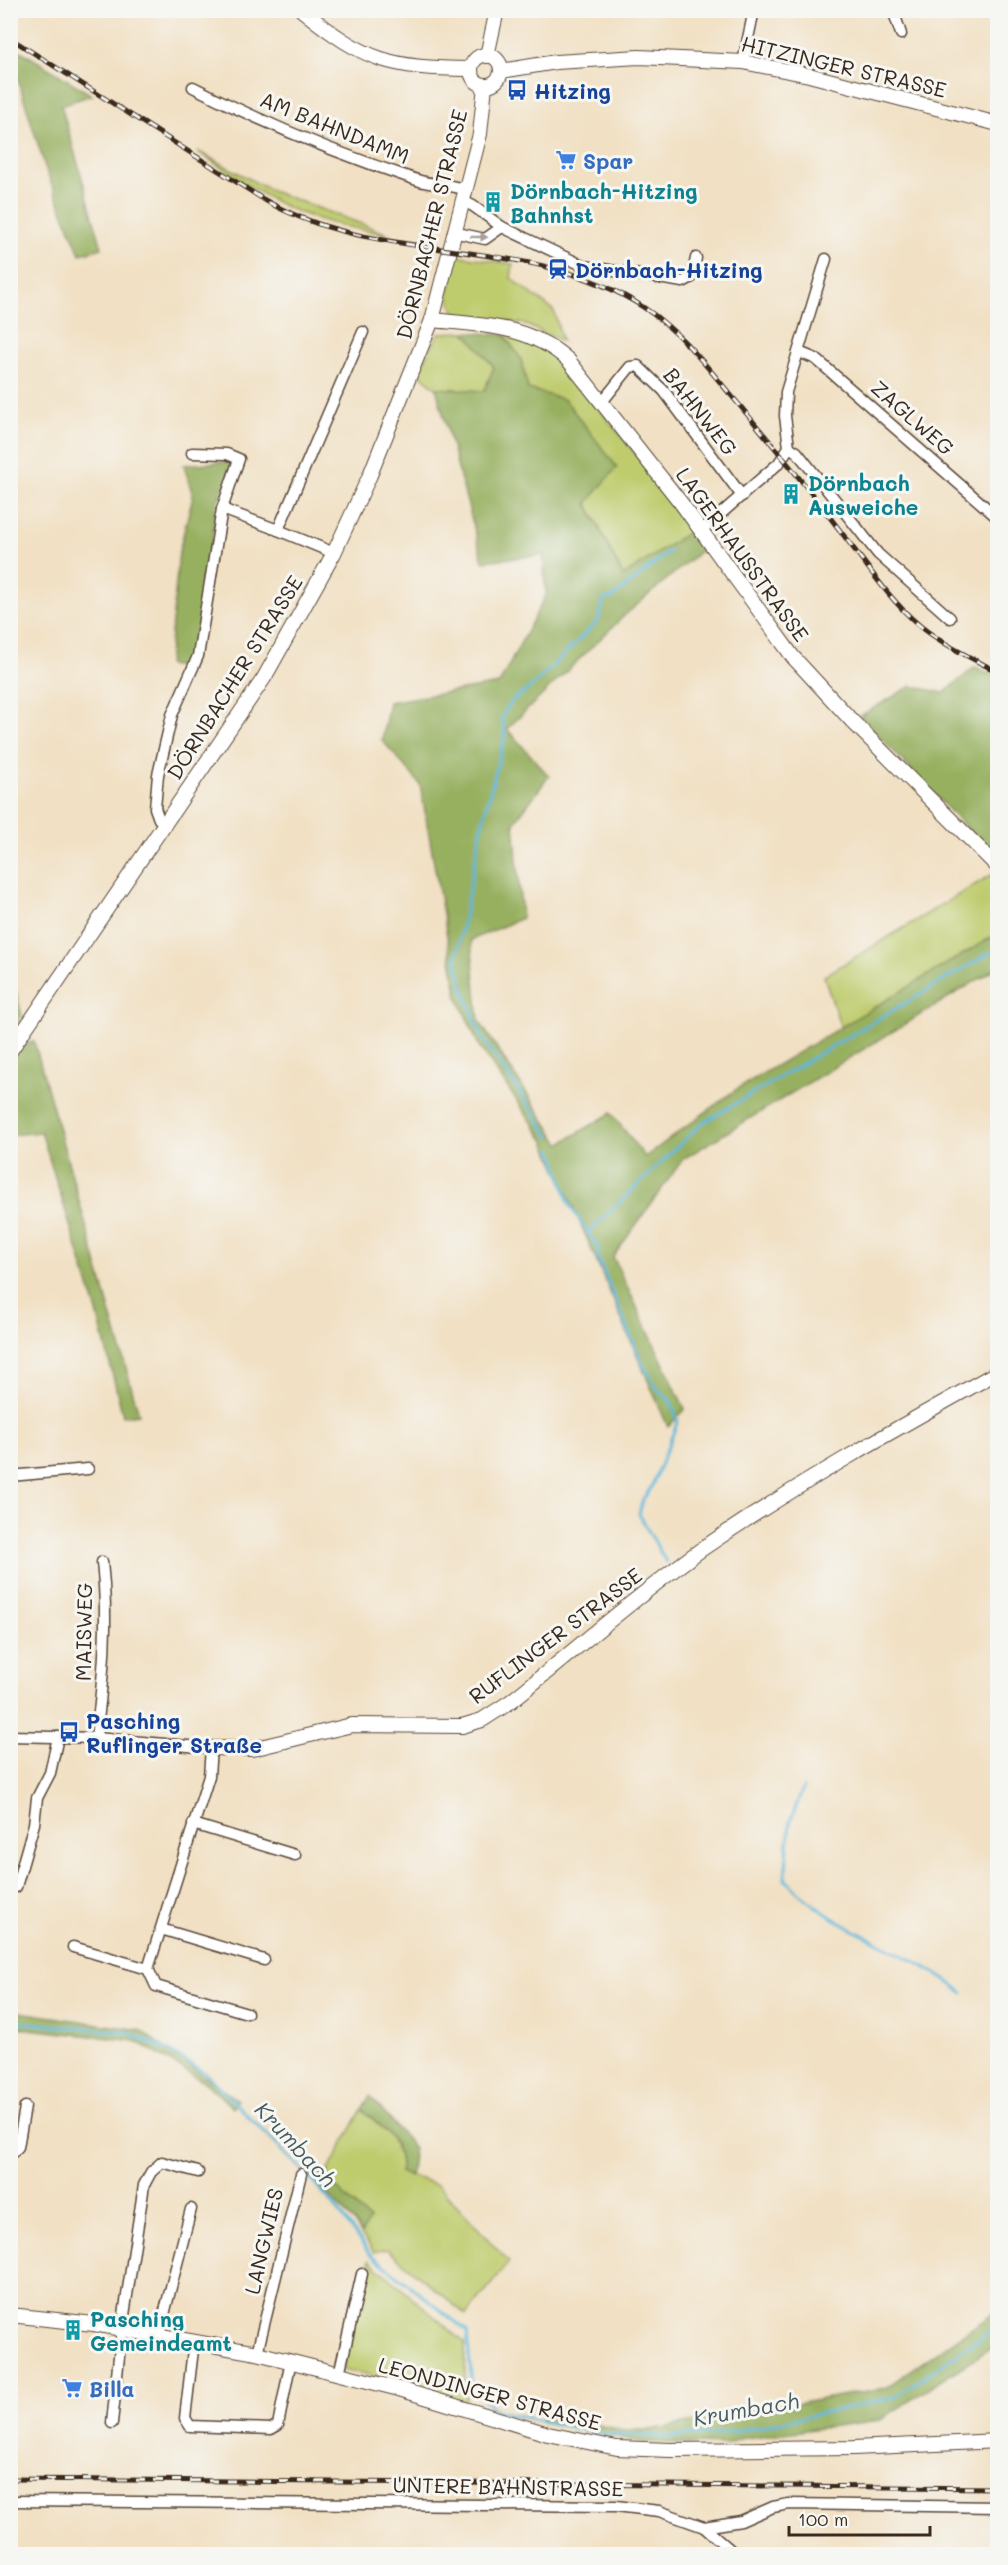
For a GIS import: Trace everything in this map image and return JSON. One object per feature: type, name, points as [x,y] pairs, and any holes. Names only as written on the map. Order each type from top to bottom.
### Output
[{"type":"street","points":[[302,10],[340,39],[381,60],[422,68],[471,69]]},
{"type":"street","points":[[486,56],[496,10]]},
{"type":"street","points":[[743,62],[754,10]]},
{"type":"street","points":[[893,10],[901,34]]},
{"type":"street","points":[[486,56],[495,59],[501,71],[494,83],[485,85],[476,81],[471,69],[475,61],[486,56]]},
{"type":"street","name":"HITZINGER STRASSE","points":[[501,71],[556,62],[639,57],[743,62],[809,75],[998,124]]},
{"type":"street","name":"DÖRNBACHER STRASSE","points":[[10,1051],[269,669],[334,553],[370,475],[432,320],[480,134],[485,85]]},
{"type":"street","name":"AM BAHNDAMM","points":[[193,87],[283,129],[366,161],[427,183],[446,183],[502,227],[590,268],[683,282],[692,277],[696,258]]},
{"type":"street","points":[[453,232],[485,239],[502,227]]},
{"type":"street","points":[[701,531],[779,463],[789,447],[784,404],[826,259]]},
{"type":"street","name":"LAGERHAUSSTRASSE","points":[[432,320],[501,327],[534,336],[550,345],[569,361],[701,531],[750,601],[816,682],[998,867]]},
{"type":"street","points":[[278,530],[363,332]]},
{"type":"street","name":"ZAGLWEG","points":[[799,352],[816,359],[998,518]]},
{"type":"street","name":"BAHNWEG","points":[[602,402],[630,367],[638,366],[664,391],[742,496]]},
{"type":"street","points":[[789,447],[797,452],[878,554],[950,618]]},
{"type":"street","points":[[166,823],[159,819],[155,808],[158,776],[174,711],[198,656],[222,509],[239,459],[227,454],[192,453]]},
{"type":"street","points":[[222,509],[334,553]]},
{"type":"street","name":"RUFLINGER STRASSE","points":[[10,1736],[96,1738],[211,1748],[252,1749],[352,1725],[381,1723],[449,1728],[482,1720],[510,1702],[721,1537],[864,1446],[998,1372]]},
{"type":"street","points":[[10,1476],[88,1469]]},
{"type":"street","name":"MAISWEG","points":[[96,1738],[106,1647],[107,1610],[102,1562]]},
{"type":"street","points":[[16,1887],[34,1824],[37,1798],[50,1773],[58,1737]]},
{"type":"street","points":[[211,1748],[209,1776],[148,1969],[156,1986],[247,2013]]},
{"type":"street","points":[[193,1824],[295,1855]]},
{"type":"street","points":[[161,1929],[264,1960]]},
{"type":"street","points":[[73,1947],[148,1969]]},
{"type":"street","points":[[10,2155],[18,2147],[25,2107]]},
{"type":"street","points":[[112,2424],[133,2246],[147,2179],[162,2162],[198,2172]]},
{"type":"street","name":"LANGWIES","points":[[257,2353],[301,2174]]},
{"type":"street","points":[[159,2334],[191,2209]]},
{"type":"street","points":[[339,2374],[362,2274]]},
{"type":"street","name":"LEONDINGER STRASSE","points":[[10,2314],[159,2334],[291,2360],[399,2389],[538,2432],[617,2448],[670,2450],[854,2448],[998,2441]]},
{"type":"street","points":[[194,2341],[185,2418],[190,2426],[271,2429],[278,2425],[291,2360]]},
{"type":"street","name":"UNTERE BAHNSTRASSE","points":[[10,2501],[616,2506],[659,2511],[704,2527],[741,2521],[773,2507],[789,2504],[998,2508]]},
{"type":"street","points":[[704,2527],[735,2554]]},
{"type":"green space","points":[[11,45],[92,95],[61,105],[102,248],[80,254],[46,170],[11,57]]},
{"type":"green space","points":[[197,151],[272,191],[391,235],[329,222],[285,206],[252,188]]},
{"type":"green space","points":[[455,255],[513,264],[511,278],[554,311],[562,341],[524,324],[457,314],[452,308],[449,294]]},
{"type":"green space","points":[[465,332],[494,367],[484,391],[436,388],[418,373],[439,333]]},
{"type":"green space","points":[[465,332],[504,335],[521,359],[528,389],[565,400],[617,467],[587,503],[623,576],[692,530],[705,547],[625,615],[507,729],[549,776],[514,823],[522,918],[471,940],[479,1021],[560,1144],[611,1113],[645,1157],[737,1089],[997,934],[997,968],[683,1159],[613,1257],[685,1409],[668,1427],[545,1141],[480,1048],[458,998],[420,784],[382,740],[389,702],[499,684],[546,595],[543,555],[483,561],[436,388],[484,391],[494,367]]},
{"type":"green space","points":[[504,335],[534,342],[556,355],[658,482],[692,530],[623,576],[587,502],[565,400],[528,389],[521,359]]},
{"type":"green space","points":[[234,461],[216,505],[205,607],[189,668],[168,665],[179,552],[193,496],[184,465]]},
{"type":"green space","points":[[975,667],[997,677],[997,860],[860,716],[911,686],[944,693]]},
{"type":"green space","points":[[996,872],[997,934],[841,1028],[824,976]]},
{"type":"green space","points":[[11,972],[22,1016],[10,1037]]},
{"type":"green space","points":[[34,1041],[139,1414],[123,1416],[97,1312],[41,1132],[11,1135],[11,1060],[18,1049]]},
{"type":"green space","points":[[10,2008],[19,2012],[140,2030],[237,2100],[233,2108],[206,2083],[136,2041],[11,2027]]},
{"type":"green space","points":[[370,2096],[414,2148],[410,2177],[400,2172],[400,2161],[395,2143],[362,2109]]},
{"type":"green space","points":[[362,2109],[390,2136],[398,2151],[400,2172],[438,2185],[509,2262],[466,2315],[387,2249],[374,2252],[361,2234],[369,2220],[328,2180],[328,2172]]},
{"type":"green space","points":[[315,2169],[328,2172],[328,2180],[369,2220],[361,2234],[354,2222],[309,2174]]},
{"type":"green space","points":[[369,2260],[465,2343],[466,2399],[464,2402],[396,2381],[343,2369]]},
{"type":"green space","points":[[997,2311],[997,2344],[880,2420],[739,2439],[726,2445],[642,2442],[541,2422],[544,2414],[623,2430],[650,2430],[885,2388]]},
{"type":"waterway","points":[[550,1137],[482,1037],[464,991],[456,959],[482,824],[505,736],[502,716],[512,701],[532,686],[598,621],[604,599],[612,598],[670,551]]},
{"type":"waterway","points":[[588,1233],[701,1124],[998,948]]},
{"type":"waterway","points":[[552,1149],[570,1206],[598,1247],[597,1256],[643,1365],[659,1391],[670,1400],[678,1421],[651,1488],[643,1499],[639,1514],[666,1562]]},
{"type":"waterway","points":[[803,1788],[790,1822],[785,1879],[804,1898],[825,1913],[942,1977],[963,1993]]},
{"type":"waterway","name":"Krumbach","points":[[10,2019],[16,2022],[125,2032],[168,2050],[205,2073],[307,2175],[335,2206],[369,2253],[467,2331],[472,2387],[477,2393]]},
{"type":"waterway","name":"Krumbach","points":[[483,2399],[497,2411],[597,2433],[669,2437],[727,2433],[893,2398],[998,2326]]},
{"type":"railway","points":[[10,38],[263,199],[308,220],[356,234],[405,244],[504,258],[552,268],[599,284],[643,307],[679,336],[710,371],[790,467],[899,606],[937,638],[998,672]]},
{"type":"railway","points":[[10,2479],[998,2488]]},
{"type":"place","name":"Hitzing","points":[[517,90]]},
{"type":"place","name":"Spar","points":[[566,160]]},
{"type":"place","name":"Dörnbach-Hitzing Bahnhst","points":[[493,202]]},
{"type":"place","name":"Dörnbach-Hitzing","points":[[558,269]]},
{"type":"place","name":"Dörnbach Ausweiche","points":[[791,494]]},
{"type":"place","name":"Pasching Ruflinger Straße","points":[[69,1732]]},
{"type":"place","name":"Pasching Gemeindeamt","points":[[73,2330]]},
{"type":"place","name":"Billa","points":[[72,2388]]}]
